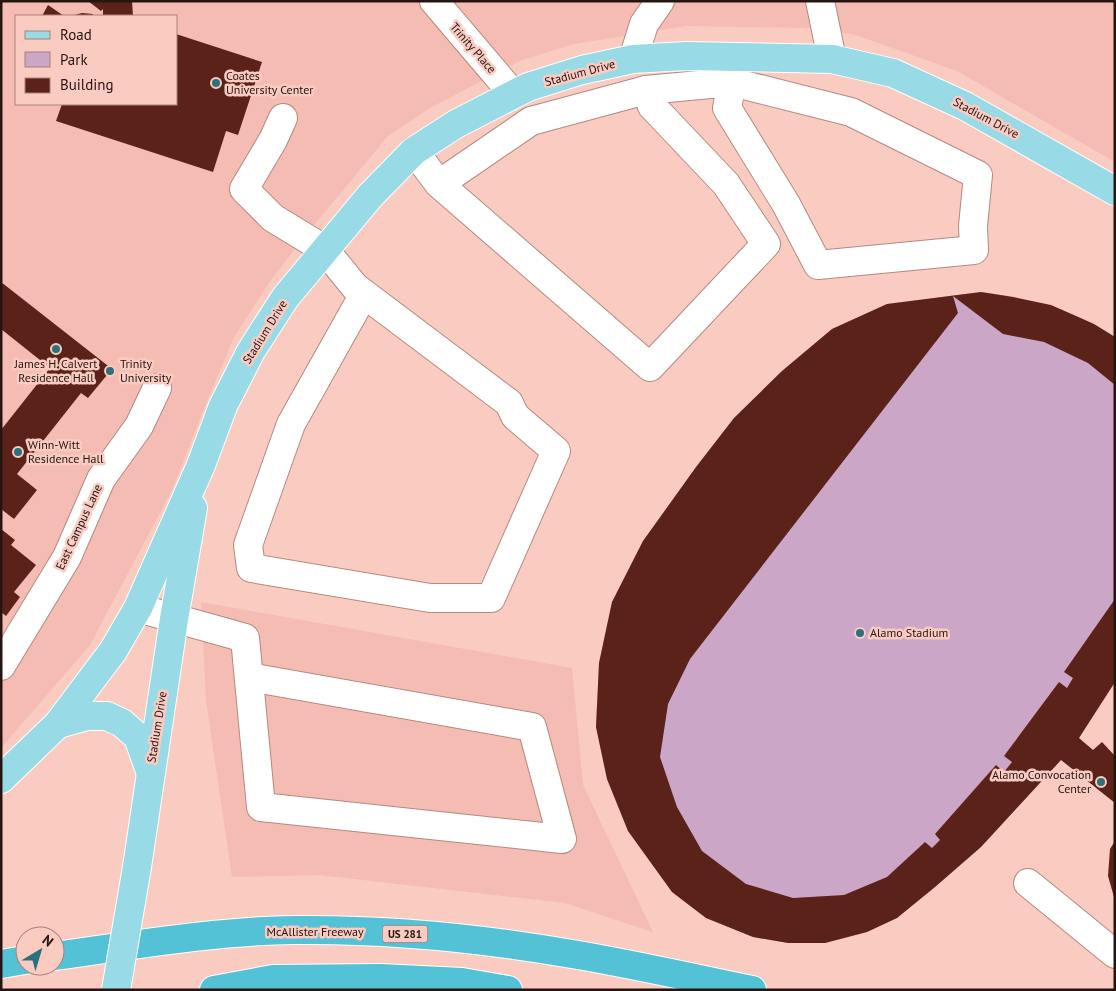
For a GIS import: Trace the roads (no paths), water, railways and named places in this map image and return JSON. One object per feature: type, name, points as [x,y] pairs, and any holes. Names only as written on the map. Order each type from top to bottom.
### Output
[{"type":"highway","name":"McAllister Freeway","points":[[65,955],[212,934],[295,930],[378,932],[461,938],[576,955],[752,990]]},
{"type":"highway","points":[[1,964],[15,962]]},
{"type":"highway","points":[[214,990],[273,979],[380,978],[462,982],[508,990]]},
{"type":"main road","name":"Stadium Drive","points":[[1,779],[58,724],[113,651],[138,608],[201,465],[223,406],[251,350],[285,298],[370,196],[414,151],[456,124],[528,87],[582,70],[633,59],[686,56],[730,69],[832,58],[893,73],[965,106],[1115,191]]},
{"type":"main road","name":"Stadium Drive","points":[[116,990],[137,867],[174,619],[201,465]]},
{"type":"main road","points":[[58,724],[87,716],[107,716],[122,723],[138,738],[150,773]]},
{"type":"street","name":"Trinity Place","points":[[434,1],[513,94]]},
{"type":"street","points":[[633,59],[644,24],[660,1]]},
{"type":"street","points":[[820,1],[832,58]]},
{"type":"street","points":[[439,184],[531,121],[730,69],[851,112],[978,175],[973,226],[974,250],[818,265],[786,204],[727,108],[730,69]]},
{"type":"street","points":[[414,151],[439,184],[650,367],[766,244],[726,184],[652,106],[646,90]]},
{"type":"street","points":[[283,118],[244,188],[273,218],[324,249],[355,287],[509,403],[515,416],[556,451],[491,598],[430,598],[251,568],[248,545],[291,424],[364,294]]},
{"type":"street","name":"East Campus Lane","points":[[1,666],[67,557],[101,479],[139,426],[157,388]]},
{"type":"street","points":[[138,608],[245,638],[248,676],[261,807],[562,839],[532,728],[248,676]]},
{"type":"street","points":[[1028,883],[1115,954]]},
{"type":"place","name":"Coates University Center","points":[[216,83]]},
{"type":"place","name":"James H. Calvert Residence Hall","points":[[56,349]]},
{"type":"place","name":"Trinity University","points":[[110,371]]},
{"type":"place","name":"Winn-Witt Residence Hall","points":[[18,452]]},
{"type":"place","name":"Alamo Stadium","points":[[860,633]]},
{"type":"place","name":"Alamo Convocation Center","points":[[1101,782]]}]
